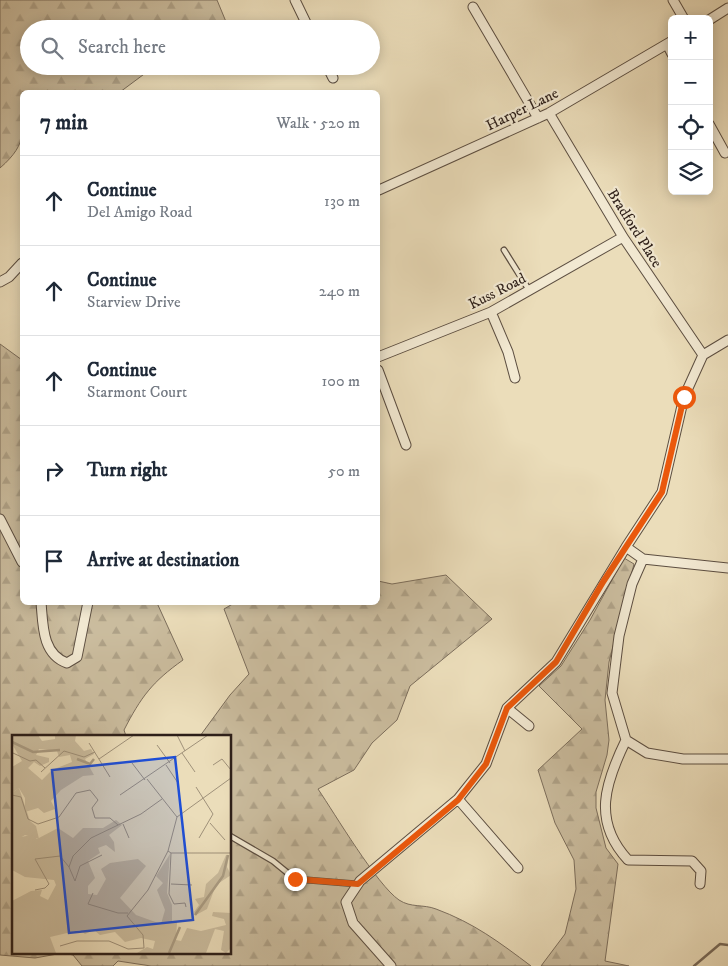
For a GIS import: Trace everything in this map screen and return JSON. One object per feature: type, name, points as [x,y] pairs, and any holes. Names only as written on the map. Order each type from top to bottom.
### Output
[{"type":"street","points":[[295,0],[305,20]]},
{"type":"street","points":[[673,0],[682,15]]},
{"type":"street","points":[[473,7],[538,118]]},
{"type":"street","points":[[713,17],[728,8]]},
{"type":"street","name":"Harper Lane","points":[[380,190],[549,113],[668,44]]},
{"type":"street","name":"Bradford Place","points":[[549,113],[623,237],[702,355]]},
{"type":"street","points":[[713,131],[725,153]]},
{"type":"street","name":"Kuss Road","points":[[381,356],[491,312],[623,237]]},
{"type":"street","points":[[0,282],[9,277],[20,264]]},
{"type":"street","points":[[491,312],[508,352],[516,378]]},
{"type":"street","points":[[391,966],[352,923],[346,902],[358,884],[458,800],[486,764],[507,708],[556,662],[662,492],[684,397],[702,355],[728,340]]},
{"type":"street","points":[[380,374],[406,445]]},
{"type":"street","points":[[0,518],[20,558]]},
{"type":"street","points":[[626,547],[643,559],[728,568]]},
{"type":"street","points":[[643,559],[632,584],[619,636],[612,693],[626,740],[647,753],[683,759],[728,759]]},
{"type":"street","points":[[42,605],[50,653],[57,660],[66,663],[77,658],[87,605]]},
{"type":"street","points":[[507,708],[529,726]]},
{"type":"street","points":[[626,740],[611,771],[605,798],[605,820],[615,846],[628,860],[692,861],[701,871],[700,884]]},
{"type":"street","points":[[458,800],[518,868]]},
{"type":"lane","points":[[504,250],[529,290]]},
{"type":"lane","points":[[231,837],[273,861],[295,879],[358,884]]},
{"type":"green space","points":[[0,0],[217,0],[225,20],[20,20],[20,75],[143,75],[123,90],[20,90],[20,142],[10,159],[0,168]]},
{"type":"green space","points":[[0,344],[20,359],[20,605],[158,605],[183,660],[148,691],[124,730],[126,735],[12,735],[12,954],[57,954],[35,958],[0,955]]},
{"type":"green space","points":[[624,558],[634,564],[609,662],[605,700],[609,740],[607,755],[596,792],[596,808],[606,848],[618,864],[605,961],[629,966],[541,966],[565,934],[576,889],[574,860],[555,823],[538,770],[582,729],[539,686],[561,666],[590,620]]},
{"type":"green space","points":[[446,575],[492,619],[410,686],[397,720],[372,743],[354,770],[318,789],[368,865],[379,880],[399,900],[408,904],[436,909],[462,920],[497,941],[531,966],[151,966],[118,961],[113,966],[82,966],[73,955],[68,954],[231,954],[231,735],[201,735],[230,695],[249,674],[224,609],[231,605],[380,605],[380,581],[392,584]]},
{"type":"waterway","points":[[694,966],[720,944],[728,945]]},
{"type":"route","points":[[295,879],[358,884],[458,800],[486,764],[507,708],[556,662],[603,582],[662,492],[684,397]]}]
